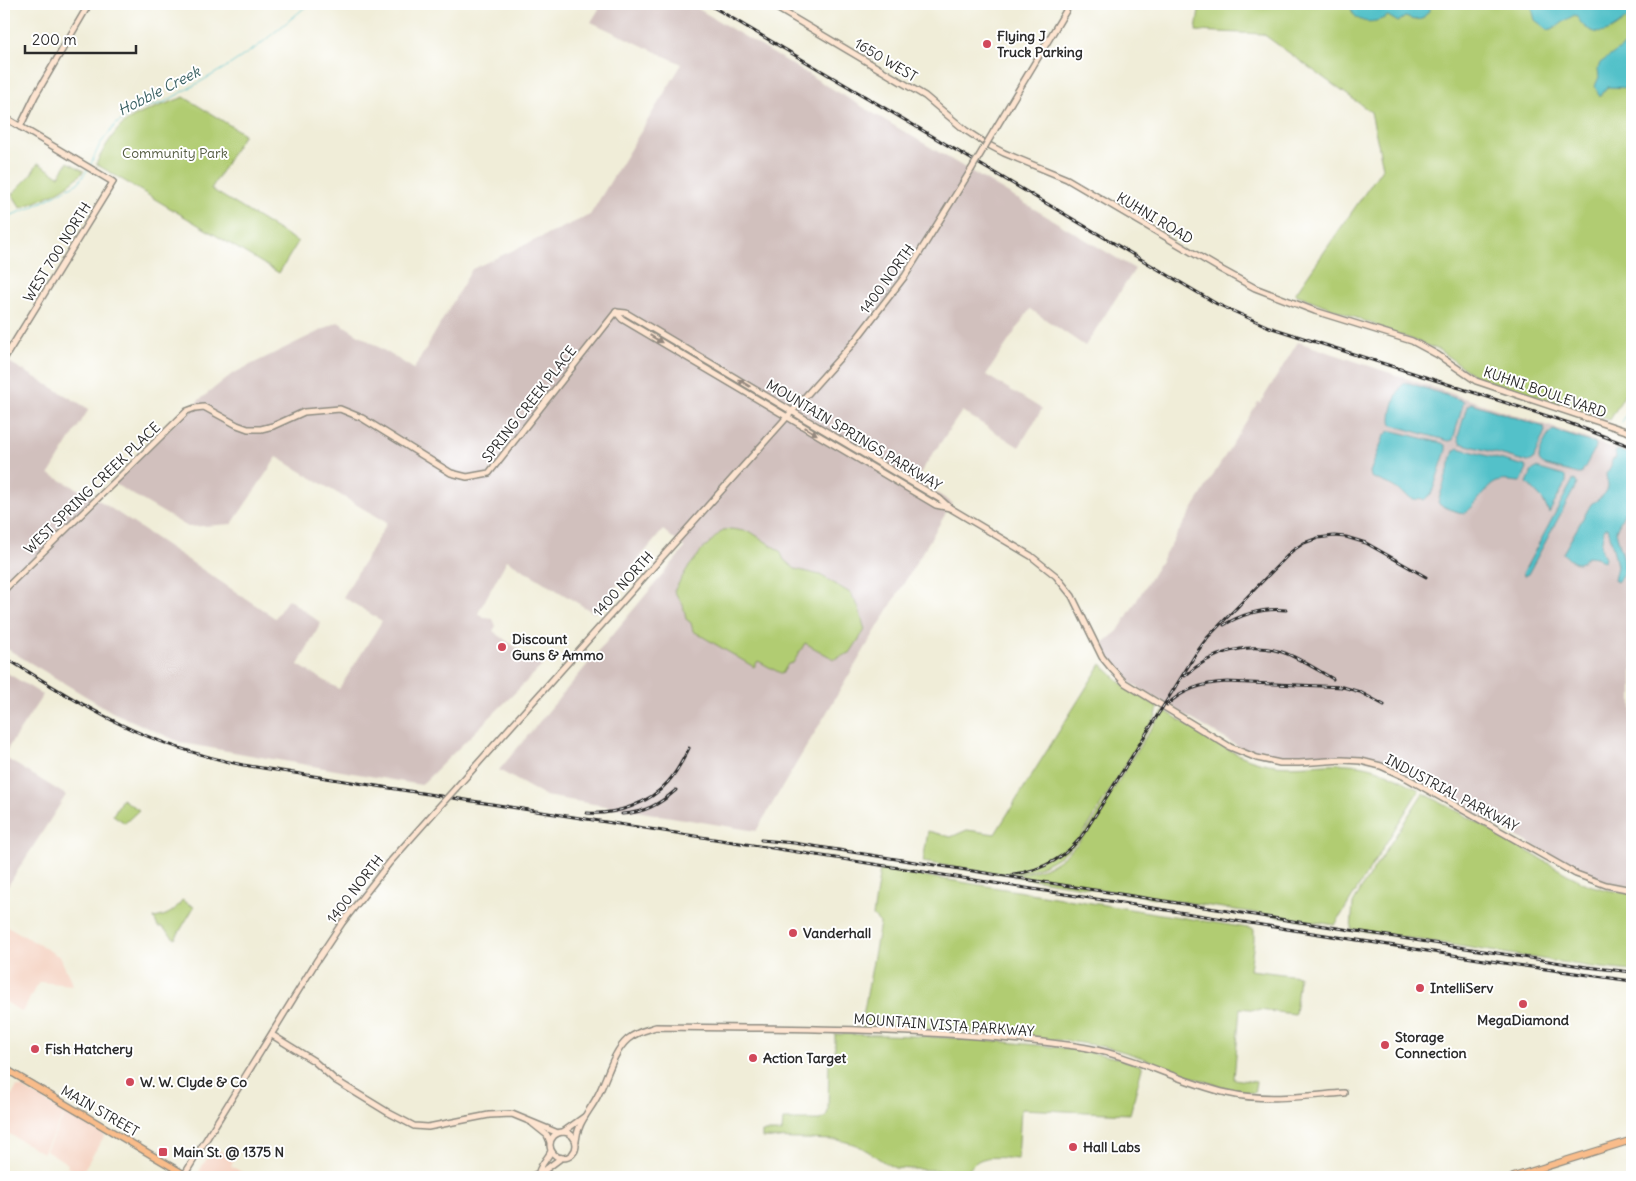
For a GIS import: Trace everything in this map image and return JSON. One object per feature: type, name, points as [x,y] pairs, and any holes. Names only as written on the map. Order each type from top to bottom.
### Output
[{"type":"main road","name":"MAIN STREET","points":[[4,1068],[186,1176]]},
{"type":"main road","points":[[1513,1177],[1632,1140]]},
{"type":"street","points":[[4,117],[20,127],[35,96],[89,4]]},
{"type":"street","name":"1650 WEST","points":[[770,4],[925,96],[964,130],[985,143]]},
{"type":"street","name":"1400 NORTH","points":[[186,1176],[316,962],[342,923],[390,862],[788,417],[854,342],[886,302],[926,244],[1070,4]]},
{"type":"street","name":"WEST 700 NORTH","points":[[4,359],[113,182],[20,127]]},
{"type":"street","name":"KUHNI ROAD","points":[[985,143],[1004,154],[1067,179],[1255,288],[1315,311]]},
{"type":"street","name":"KUHNI BOULEVARD","points":[[1315,311],[1412,342],[1438,355],[1476,381],[1632,433]]},
{"type":"street","name":"MOUNTAIN SPRINGS PARKWAY","points":[[616,312],[626,313],[940,498],[950,508]]},
{"type":"street","name":"MOUNTAIN SPRINGS PARKWAY","points":[[616,312],[622,319],[936,504],[950,508]]},
{"type":"street","name":"SPRING CREEK PLACE","points":[[199,407],[208,409],[237,425],[254,429],[273,426],[304,412],[340,409],[362,418],[451,473],[467,477],[489,473],[616,312]]},
{"type":"street","name":"WEST SPRING CREEK PLACE","points":[[4,590],[187,411],[199,407]]},
{"type":"street","name":"INDUSTRIAL PARKWAY","points":[[950,508],[1031,556],[1056,576],[1075,601],[1102,657],[1118,676],[1137,691],[1242,753],[1280,763],[1348,760],[1381,766],[1405,777],[1576,874],[1606,885],[1632,890]]},
{"type":"street","name":"MOUNTAIN VISTA PARKWAY","points":[[576,1142],[576,1135],[584,1117],[596,1099],[619,1050],[628,1039],[640,1032],[656,1027],[798,1028],[948,1034],[1022,1040],[1078,1046],[1121,1056],[1207,1088],[1228,1093],[1270,1098],[1344,1093]]},
{"type":"street","points":[[272,1035],[314,1061],[335,1080],[414,1126],[428,1127],[501,1114],[521,1117],[571,1134],[576,1142],[573,1154],[569,1157],[561,1158],[545,1170],[530,1177]]},
{"type":"street","name":"MOUNTAIN VISTA PARKWAY","points":[[561,1132],[584,1117]]},
{"type":"street","points":[[532,1122],[547,1135],[553,1154],[561,1158]]},
{"type":"street","points":[[550,1142],[552,1138],[561,1132]]},
{"type":"street","points":[[539,1172],[551,1150]]},
{"type":"shaded area","points":[[602,4],[690,4],[1135,269],[1085,346],[1030,309],[986,375],[1042,409],[1019,447],[962,411],[918,476],[921,483],[952,503],[756,831],[545,796],[499,770],[685,548],[663,530],[594,613],[507,560],[478,613],[485,618],[493,619],[496,626],[493,631],[542,666],[421,785],[182,743],[112,712],[4,647],[4,359],[89,409],[49,474],[97,499],[275,618],[288,599],[321,623],[298,665],[339,689],[382,621],[343,597],[387,523],[277,457],[232,524],[188,527],[113,483],[198,401],[232,374],[338,322],[414,369],[472,269],[590,215],[682,64],[591,22]]},
{"type":"shaded area","points":[[1298,342],[1632,454],[1632,886],[1605,882],[1579,871],[1400,771],[1384,764],[1344,756],[1283,759],[1261,756],[1246,751],[1132,684],[1113,666],[1101,649],[1102,644],[1118,631],[1258,402],[1260,403]]},
{"type":"shaded area","points":[[4,671],[43,695],[4,754]]},
{"type":"shaded area","points":[[4,757],[66,795],[4,892]]},
{"type":"shaded area","points":[[4,924],[60,957],[73,985],[39,982],[22,1012],[4,1001],[4,983],[7,975],[4,969]]},
{"type":"shaded area","points":[[17,1087],[23,1088],[65,1113],[43,1153],[4,1131],[4,1108]]},
{"type":"shaded area","points":[[66,1113],[105,1135],[81,1174],[67,1167],[68,1164],[46,1150]]},
{"type":"shaded area","points":[[214,1147],[234,1159],[231,1166],[251,1177],[210,1177],[199,1171]]},
{"type":"green space","points":[[1200,4],[1632,4],[1632,382],[1610,420],[1476,377],[1439,350],[1295,294],[1383,167],[1371,112],[1263,34],[1196,31]]},
{"type":"green space","name":"Community Park","points":[[184,97],[244,134],[211,189],[298,242],[279,273],[96,164],[104,148],[122,125],[143,113]]},
{"type":"green space","points":[[68,162],[84,171],[63,188],[21,208],[12,194],[30,176],[38,163],[59,176]]},
{"type":"green space","points":[[731,529],[751,532],[780,551],[784,560],[795,569],[820,575],[850,593],[858,606],[865,630],[850,653],[834,659],[805,643],[793,663],[788,664],[782,674],[758,661],[754,667],[693,631],[691,623],[686,619],[683,605],[674,591],[687,569],[703,549],[723,530]]},
{"type":"green space","points":[[1101,664],[1120,682],[1158,707],[1156,716],[1079,839],[1064,853],[1051,861],[1032,870],[1018,873],[984,872],[923,862],[928,831],[951,837],[967,830],[995,834]]},
{"type":"green space","points":[[1163,712],[1167,712],[1229,750],[1255,761],[1289,766],[1358,765],[1385,772],[1419,790],[1335,925],[1012,876],[1049,866],[1069,852],[1092,824],[1142,742]]},
{"type":"green space","points":[[1423,793],[1589,885],[1607,890],[1632,893],[1632,971],[1592,967],[1351,929],[1353,904]]},
{"type":"green space","points":[[122,799],[139,810],[125,823],[113,815]]},
{"type":"green space","points":[[880,869],[1254,929],[1250,970],[1299,976],[1295,1014],[1240,1008],[1234,1079],[1256,1082],[1254,1093],[1217,1085],[1110,1048],[992,1034],[861,1027],[880,923],[873,916]]},
{"type":"green space","points":[[182,900],[194,907],[175,939],[162,927],[158,927],[154,918],[171,912]]},
{"type":"green space","points":[[835,1034],[954,1038],[1070,1049],[1128,1061],[1142,1066],[1142,1068],[1130,1114],[1021,1109],[1018,1159],[996,1157],[983,1159],[977,1161],[968,1172],[895,1168],[861,1147],[838,1140],[762,1138],[762,1132],[782,1132],[783,1120],[821,1120],[826,1117],[828,1111],[829,1057],[835,1056]]},
{"type":"water","points":[[1350,4],[1432,4],[1422,19],[1414,20],[1405,17],[1398,22],[1388,16],[1370,22],[1355,16]]},
{"type":"water","points":[[1531,4],[1632,4],[1632,28],[1628,18],[1613,29],[1603,33],[1591,31],[1575,15],[1548,30],[1535,20]]},
{"type":"water","points":[[1632,38],[1632,88],[1607,87],[1600,97],[1595,86],[1599,77],[1598,69],[1600,63],[1627,44]]},
{"type":"water","points":[[1405,383],[1464,401],[1453,440],[1449,441],[1392,425],[1391,416],[1394,403],[1399,390]]},
{"type":"water","points":[[1471,403],[1544,427],[1545,431],[1533,460],[1528,462],[1460,443],[1458,437],[1467,406]]},
{"type":"water","points":[[1553,430],[1596,444],[1581,474],[1544,465],[1540,461],[1539,455],[1542,447]]},
{"type":"water","points":[[1389,431],[1442,443],[1446,446],[1432,493],[1424,500],[1412,499],[1392,486],[1371,477],[1370,472],[1384,436]]},
{"type":"water","points":[[1458,448],[1525,466],[1527,469],[1521,482],[1500,481],[1492,484],[1467,512],[1457,512],[1440,505],[1438,502],[1454,451]]},
{"type":"water","points":[[1618,450],[1632,455],[1631,492],[1627,508],[1616,530],[1624,564],[1622,576],[1617,582],[1614,580],[1617,566],[1608,527],[1604,529],[1602,543],[1605,557],[1604,562],[1596,557],[1588,556],[1581,562],[1576,563],[1563,553],[1591,504],[1606,492],[1608,486],[1606,474],[1612,460],[1616,458],[1615,452]]},
{"type":"water","points":[[1536,468],[1566,478],[1566,482],[1549,513],[1543,500],[1527,483],[1532,471]]},
{"type":"water","points":[[1573,480],[1577,484],[1528,574],[1524,576],[1523,573]]},
{"type":"waterway","name":"Hobble Creek","points":[[90,166],[100,144],[116,124],[142,108],[163,103],[228,66],[258,46],[309,4]]},
{"type":"waterway","name":"Hobble Creek","points":[[4,218],[30,208],[78,183],[88,169]]},
{"type":"waterway","points":[[1622,423],[1632,402]]},
{"type":"railway","points":[[708,4],[1217,304],[1269,327],[1569,423],[1632,447]]},
{"type":"railway","points":[[1013,874],[1045,866],[1063,855],[1079,839],[1208,637],[1292,551],[1304,543],[1318,538],[1346,537],[1366,543],[1426,577]]},
{"type":"railway","points":[[1224,625],[1254,612],[1286,610]]},
{"type":"railway","points":[[1185,676],[1218,655],[1243,648],[1256,648],[1282,652],[1333,679]]},
{"type":"railway","points":[[4,657],[76,701],[135,731],[180,748],[243,765],[1510,964],[1632,981]]},
{"type":"railway","points":[[1167,705],[1173,699],[1194,688],[1227,682],[1343,687],[1360,692],[1384,705]]},
{"type":"railway","points":[[587,813],[620,810],[642,802],[660,790],[671,778],[680,766],[689,748]]},
{"type":"railway","points":[[622,814],[637,812],[651,807],[664,800],[676,790]]},
{"type":"railway","points":[[761,840],[794,843],[1587,967],[1632,972]]},
{"type":"place","name":"Flying J Truck Parking","points":[[987,44]]},
{"type":"place","name":"Discount Guns & Ammo","points":[[502,647]]},
{"type":"place","name":"Vanderhall","points":[[793,933]]},
{"type":"place","name":"IntelliServ","points":[[1420,988]]},
{"type":"place","name":"MegaDiamond","points":[[1523,1004]]},
{"type":"place","name":"Storage Connection","points":[[1385,1045]]},
{"type":"place","name":"Fish Hatchery","points":[[35,1049]]},
{"type":"place","name":"Action Target","points":[[753,1058]]},
{"type":"place","name":"W. W. Clyde & Co","points":[[130,1082]]},
{"type":"place","name":"Hall Labs","points":[[1073,1147]]},
{"type":"place","name":"Main St. @ 1375 N","points":[[163,1152]]}]
